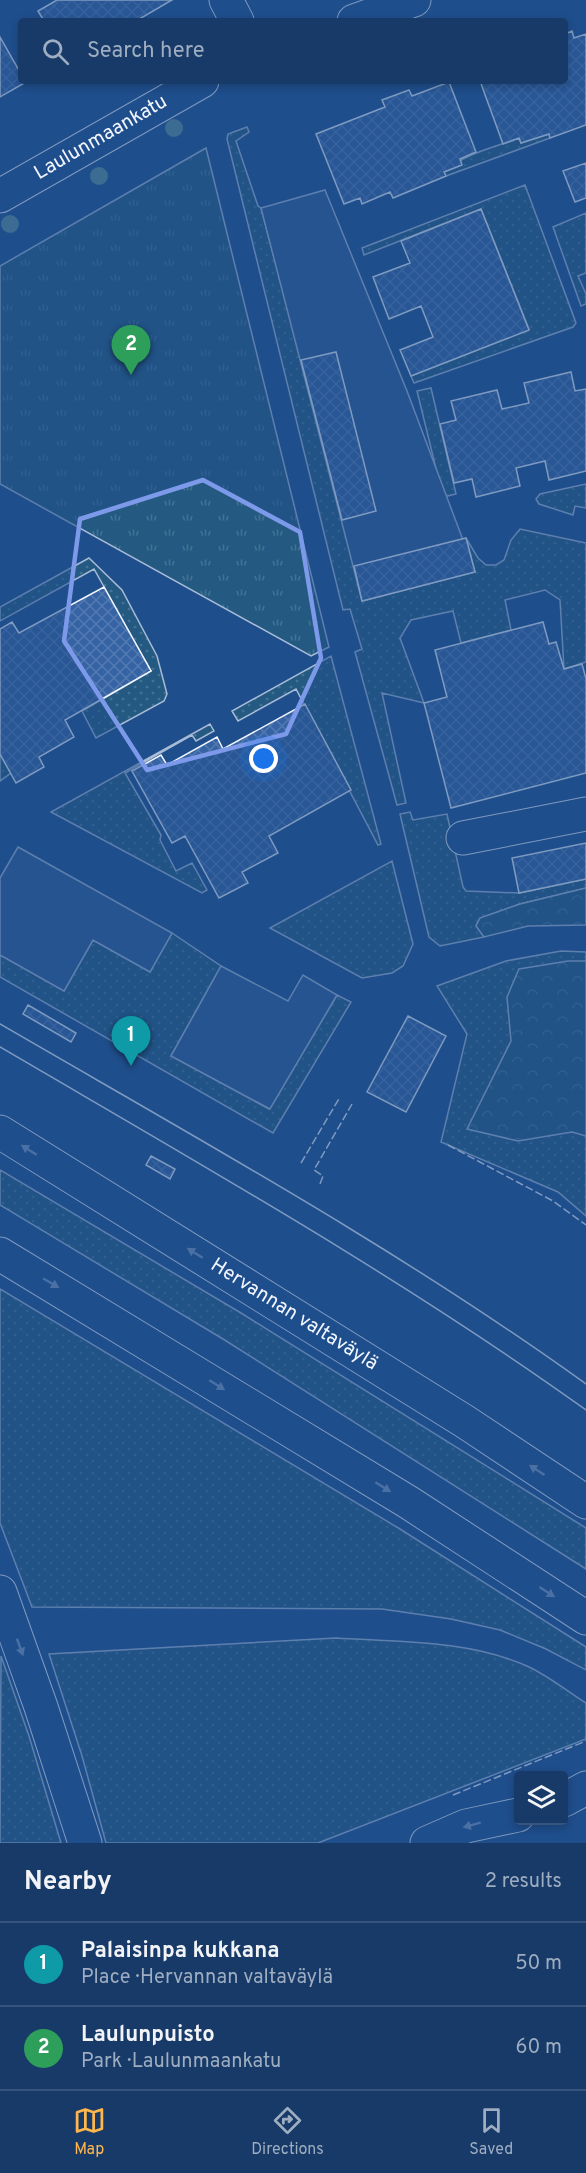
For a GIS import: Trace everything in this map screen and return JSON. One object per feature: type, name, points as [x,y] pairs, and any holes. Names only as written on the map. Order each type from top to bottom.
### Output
[{"type":"main road","points":[[226,0],[235,18]]},
{"type":"main road","points":[[363,18],[414,0]]},
{"type":"main road","name":"Laulunmaankatu","points":[[0,196],[197,84]]},
{"type":"main road","points":[[463,838],[586,814]]},
{"type":"main road","name":"Hervannan valtaväylä","points":[[0,1132],[464,1421],[586,1502]]},
{"type":"main road","points":[[0,1254],[408,1502],[586,1618]]},
{"type":"main road","points":[[0,1592],[41,1707],[85,1843]]},
{"type":"main road","points":[[568,1798],[586,1788]]},
{"type":"main road","points":[[427,1843],[466,1826],[514,1816]]},
{"type":"main road","points":[[506,1843],[526,1825]]},
{"type":"highlighted area","points":[[203,480],[300,532],[321,658],[286,734],[147,770],[64,641],[80,519]]},
{"type":"green space","points":[[247,127],[249,132],[236,141],[258,206],[261,208],[301,360],[475,572],[466,538],[478,558],[486,565],[496,565],[504,560],[511,540],[520,529],[586,543],[586,662],[564,669],[560,600],[545,590],[505,600],[511,630],[461,643],[453,611],[411,620],[400,638],[424,703],[382,693],[406,803],[397,805],[355,652],[362,649],[350,609],[343,610],[227,139],[228,134]]},
{"type":"green space","points":[[549,134],[550,138],[446,176],[444,172],[461,160],[489,148],[519,138],[521,143]]},
{"type":"green space","points":[[206,148],[329,647],[311,656],[0,484],[0,266]]},
{"type":"green space","points":[[525,185],[576,323],[573,327],[414,383],[411,376],[529,329],[481,209],[364,255],[362,248]]},
{"type":"green space","points":[[586,213],[586,273],[578,276],[586,294],[586,304],[581,306],[553,227]]},
{"type":"green space","points":[[431,388],[456,494],[443,497],[417,391]]},
{"type":"green space","points":[[586,484],[586,508],[575,506],[573,515],[539,504],[536,499],[540,494]]},
{"type":"green space","points":[[89,558],[122,590],[157,656],[167,694],[164,701],[96,738],[82,711],[151,671],[94,569],[0,621],[0,607]]},
{"type":"green space","points":[[331,656],[381,844],[378,845],[296,689],[238,721],[232,711]]},
{"type":"green space","points":[[210,724],[214,731],[196,741],[192,735],[125,773],[161,835],[160,840],[176,871],[192,863],[207,890],[202,893],[51,812]]},
{"type":"green space","points":[[0,754],[11,773],[0,781]]},
{"type":"green space","points":[[410,812],[413,820],[447,814],[463,887],[466,891],[519,893],[586,879],[586,888],[520,904],[480,918],[476,926],[484,937],[440,946],[429,937],[400,814]]},
{"type":"green space","points":[[392,861],[413,944],[403,966],[392,973],[362,978],[270,928]]},
{"type":"green space","points":[[586,888],[586,925],[528,926],[484,937],[476,926],[480,918],[520,904]]},
{"type":"green space","points":[[172,933],[221,966],[171,1056],[269,1109],[337,995],[351,1002],[273,1133],[0,977],[0,955],[64,991],[93,940],[150,972]]},
{"type":"green space","points":[[561,951],[586,952],[586,1216],[558,1192],[441,1142],[467,1034],[437,986],[506,961]]},
{"type":"green space","points":[[568,961],[586,961],[586,1136],[572,1132],[518,1141],[467,1129],[511,1041],[507,997],[519,969]]},
{"type":"green space","points":[[0,1170],[241,1313],[586,1528],[586,1569],[223,1339],[0,1205]]},
{"type":"green space","points":[[0,1289],[400,1529],[586,1647],[586,1670],[546,1649],[500,1630],[451,1619],[382,1609],[32,1607],[0,1523]]},
{"type":"green space","points":[[336,1638],[457,1647],[504,1657],[527,1666],[586,1703],[586,1739],[318,1843],[106,1843],[82,1756],[49,1654]]},
{"type":"green space","points":[[1,1656],[29,1736],[61,1843],[0,1843]]},
{"type":"shaded area","points":[[325,190],[407,391],[475,572],[362,601],[261,208]]},
{"type":"shaded area","points":[[18,847],[172,933],[150,972],[93,940],[64,991],[0,955],[0,878]]},
{"type":"shaded area","points":[[221,966],[288,1001],[303,975],[337,995],[270,1109],[171,1056]]},
{"type":"building","points":[[57,0],[172,0],[141,18],[42,18],[38,11]]},
{"type":"building","points":[[572,31],[574,38],[586,34],[586,125],[550,138],[549,134],[521,143],[519,138],[503,144],[481,84],[568,84],[568,33]]},
{"type":"building","points":[[0,37],[18,69],[18,84],[23,84],[0,97]]},
{"type":"building","points":[[444,84],[450,84],[476,152],[460,159],[462,165],[444,172],[446,176],[393,198],[390,192],[362,204],[360,198],[344,204],[316,134],[385,107],[382,100],[409,90],[412,96]]},
{"type":"building","points":[[586,163],[586,198],[575,202],[563,171]]},
{"type":"building","points":[[481,209],[529,330],[411,376],[400,350],[433,337],[421,306],[389,319],[373,277],[410,263],[401,241]]},
{"type":"building","points":[[336,352],[376,511],[342,520],[301,360]]},
{"type":"building","points":[[571,372],[575,391],[586,389],[586,471],[549,480],[545,461],[516,468],[520,486],[476,497],[472,479],[454,483],[440,424],[456,420],[451,401],[497,390],[502,409],[529,403],[524,383]]},
{"type":"building","points":[[466,538],[475,572],[362,601],[354,566]]},
{"type":"building","points":[[104,587],[151,671],[65,720],[74,737],[39,757],[44,767],[16,783],[0,754],[0,629],[12,622],[19,633]]},
{"type":"building","points":[[543,622],[549,644],[556,642],[564,669],[582,664],[586,679],[586,773],[451,808],[424,703],[447,697],[435,650]]},
{"type":"building","points":[[305,704],[351,790],[269,836],[278,853],[242,872],[248,883],[219,898],[185,836],[172,843],[132,771],[161,755],[167,765],[217,737],[223,749]]},
{"type":"building","points":[[586,843],[586,879],[519,893],[512,858]]},
{"type":"building","points":[[28,1005],[76,1033],[71,1042],[23,1014]]},
{"type":"building","points":[[408,1016],[446,1036],[406,1112],[367,1092]]},
{"type":"building","points":[[151,1156],[175,1169],[170,1179],[146,1165]]},
{"type":"tram line","points":[[0,1024],[298,1197],[444,1287],[586,1384]]},
{"type":"tram line","points":[[0,1047],[371,1267],[586,1410]]},
{"type":"fence","points":[[301,1163],[340,1097]]},
{"type":"fence","points":[[320,1184],[323,1176],[314,1170],[352,1104]]},
{"type":"fence","points":[[448,1145],[553,1201],[586,1225]]},
{"type":"fence","points":[[453,1795],[586,1741]]},
{"type":"place","name":"Laulunpuisto","points":[[131,375]]},
{"type":"place","name":"Palaisinpa kukkana","points":[[131,1066]]}]
